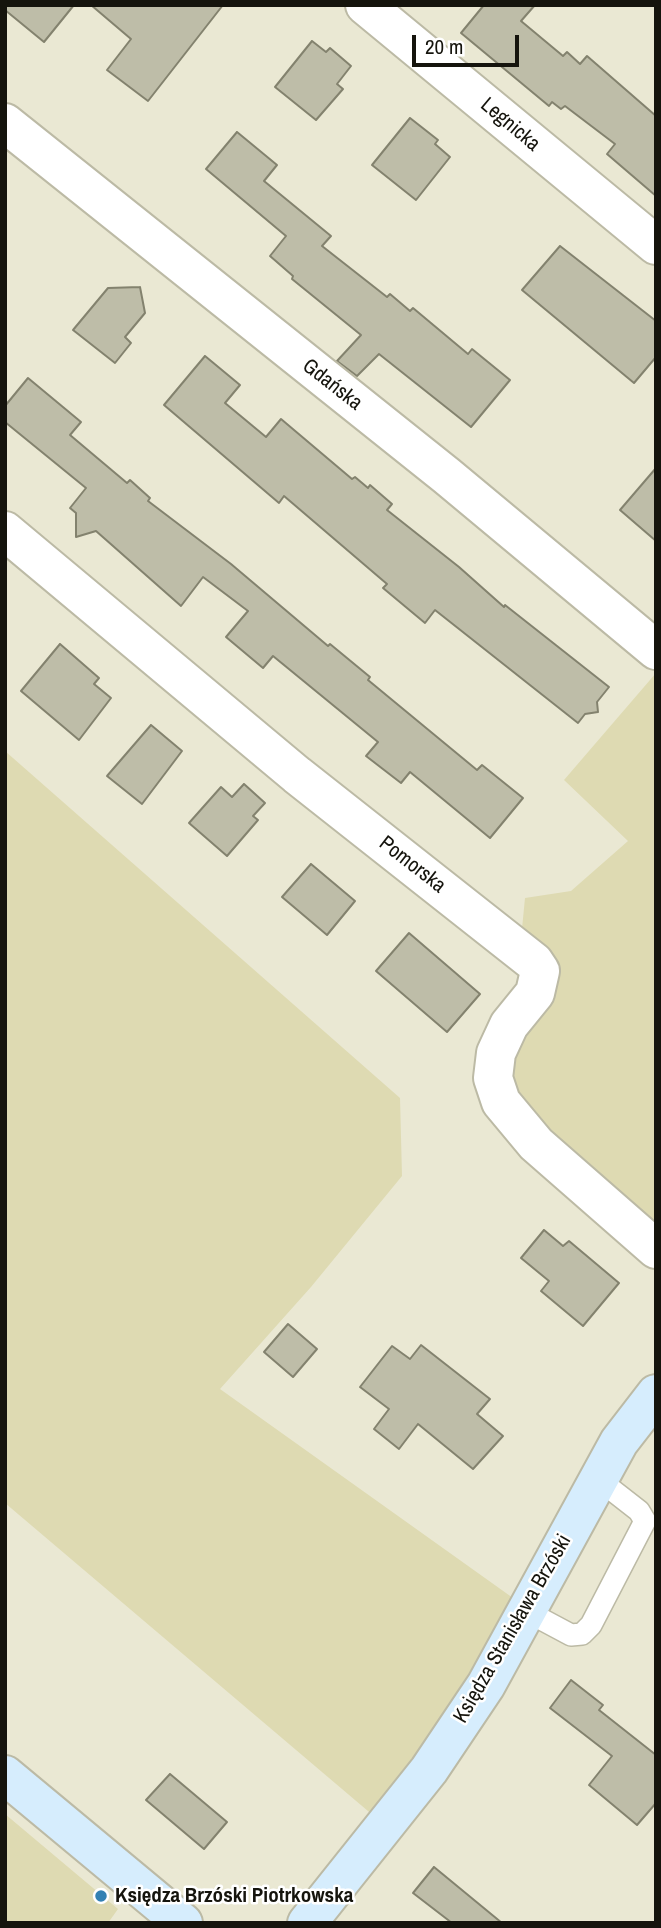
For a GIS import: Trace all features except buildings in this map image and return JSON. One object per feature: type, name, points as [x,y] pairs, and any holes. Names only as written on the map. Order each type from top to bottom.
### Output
[{"type":"street","name":"Legnicka","points":[[365,5],[656,245]]},
{"type":"street","name":"Gdańska","points":[[5,122],[447,476],[656,650]]},
{"type":"street","name":"Pomorska","points":[[5,531],[297,775],[534,962],[540,971],[535,993],[509,1025],[496,1053],[493,1078],[501,1102],[544,1152],[656,1249]]},
{"type":"street","name":"Księdza Stanisława Brzóski","points":[[307,1923],[429,1770],[486,1685],[619,1442],[656,1394]]},
{"type":"street","points":[[5,1776],[183,1923]]},
{"type":"lane","points":[[526,1611],[571,1635],[582,1634],[591,1625],[645,1521],[639,1511],[598,1479]]},
{"type":"shaded area","points":[[656,673],[656,1234],[511,1095],[504,1055],[543,996],[521,939],[525,898],[571,891],[628,841],[564,780]]},
{"type":"shaded area","points":[[5,751],[400,1098],[402,1176],[311,1287],[220,1389],[513,1598],[482,1660],[375,1817],[5,1503]]},
{"type":"shaded area","points":[[5,1814],[118,1909],[108,1923],[5,1923]]},
{"type":"place","name":"Księdza Brzóski Piotrkowska","points":[[101,1896]]}]
